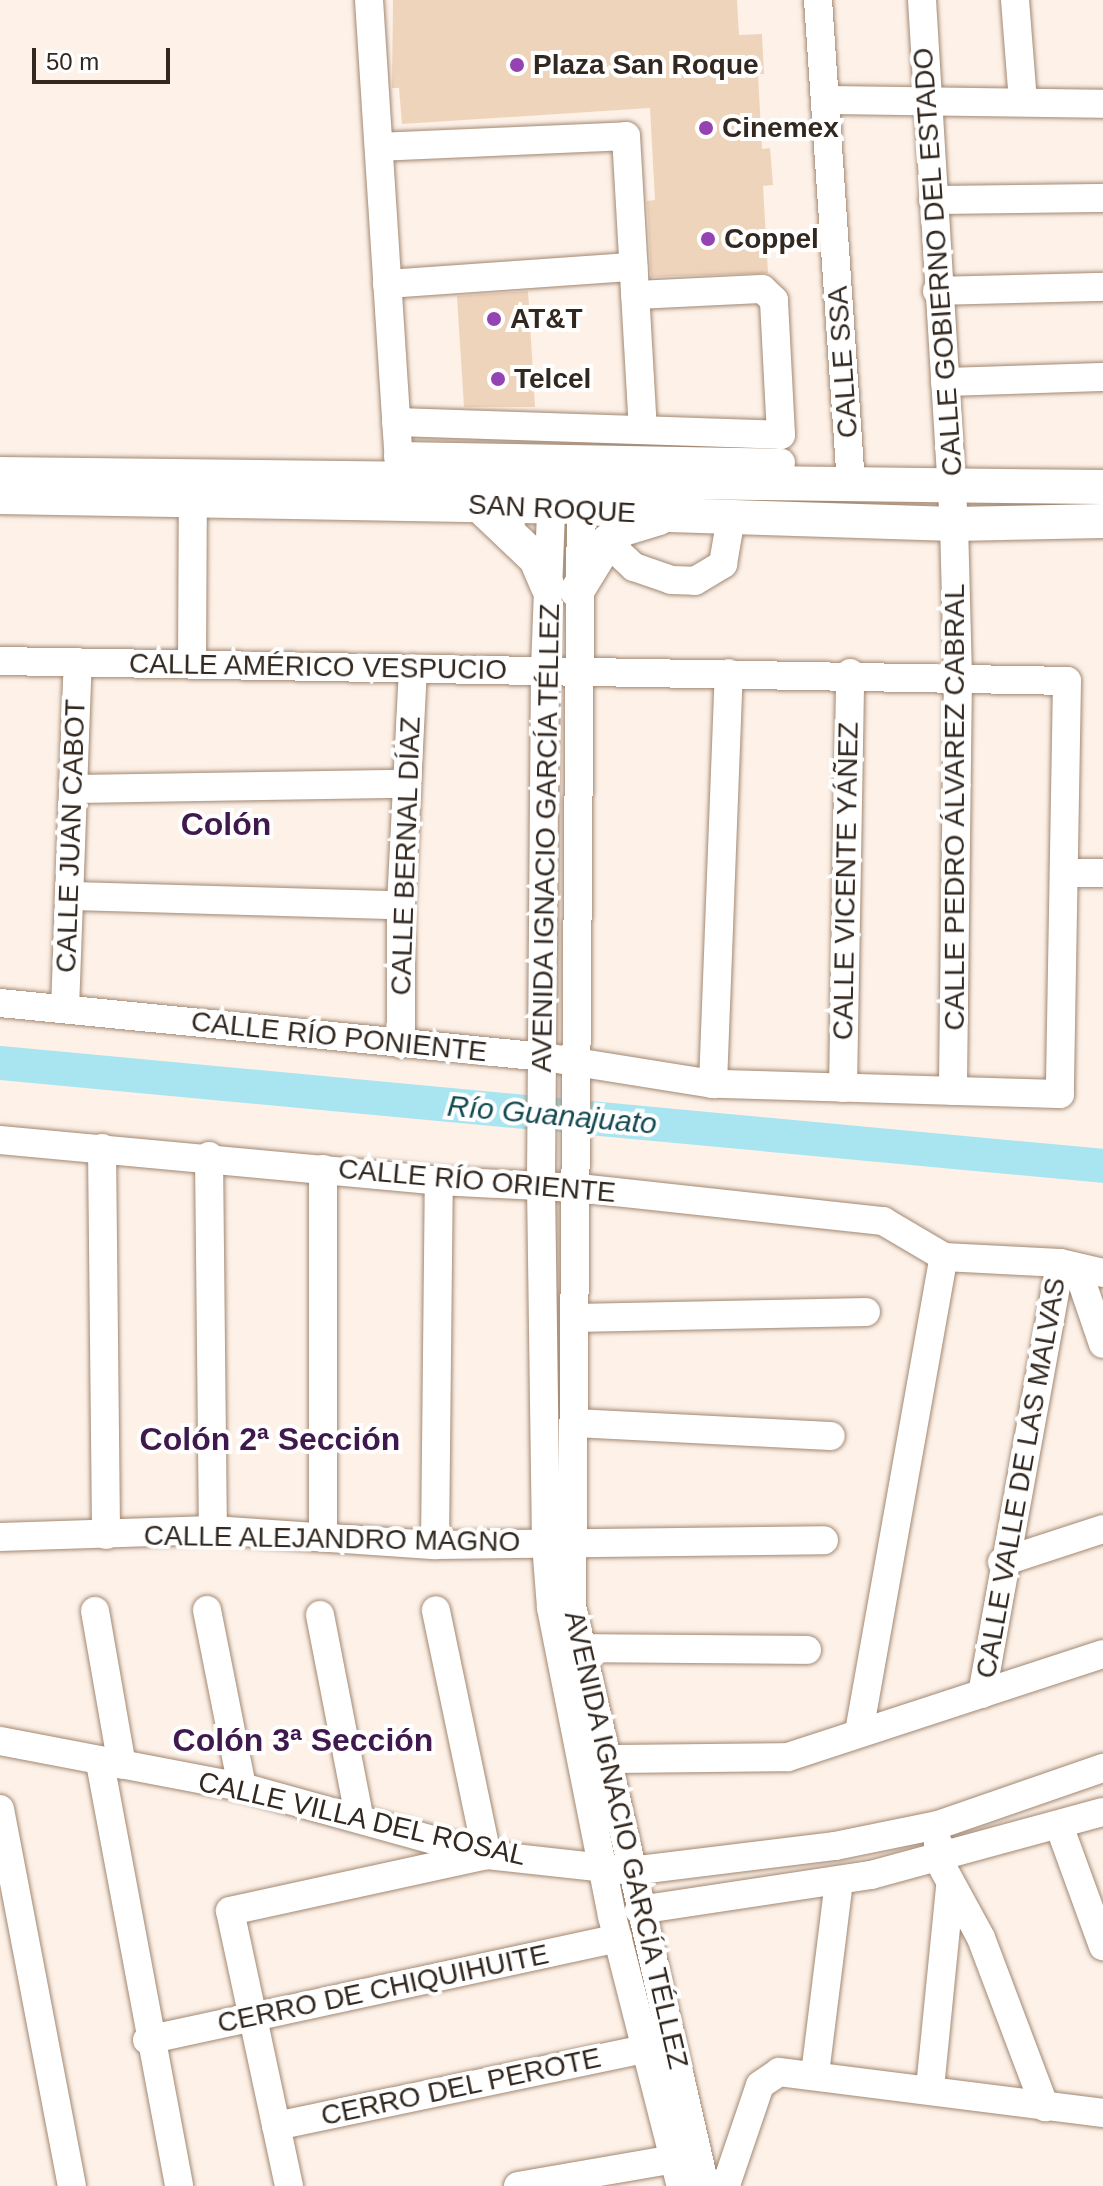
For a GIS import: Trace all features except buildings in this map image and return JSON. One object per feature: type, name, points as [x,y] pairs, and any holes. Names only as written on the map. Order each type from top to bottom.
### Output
[{"type":"main road","points":[[0,474],[490,463],[515,471],[559,493],[649,446]]},
{"type":"main road","name":"SAN ROQUE","points":[[0,497],[479,505],[781,461],[851,484],[1103,487]]},
{"type":"main road","name":"SAN ROQUE","points":[[559,493],[669,515],[954,524],[1103,521]]},
{"type":"main road","points":[[479,505],[563,589],[623,529],[669,515]]},
{"type":"street","points":[[369,0],[396,422],[407,463],[649,446]]},
{"type":"street","name":"CALLE SSA","points":[[818,0],[851,484]]},
{"type":"street","name":"CALLE GOBIERNO DEL ESTADO","points":[[922,0],[937,291],[954,524]]},
{"type":"street","points":[[1015,0],[1023,101]]},
{"type":"street","points":[[826,100],[928,99],[1103,104]]},
{"type":"street","points":[[379,147],[626,136],[635,295],[649,446]]},
{"type":"street","points":[[933,200],[1103,198]]},
{"type":"street","points":[[387,284],[633,267]]},
{"type":"street","points":[[937,291],[1103,287]]},
{"type":"street","points":[[396,422],[781,461],[774,300],[762,289],[635,295]]},
{"type":"street","points":[[945,382],[1103,377]]},
{"type":"street","name":"AVENIDA IGNACIO GARCÍA TÉLLEZ","points":[[559,493],[563,589],[583,670],[574,1423],[551,1608],[602,1869],[677,2172]]},
{"type":"street","points":[[192,664],[193,500]]},
{"type":"street","points":[[607,542],[634,567],[671,580],[695,581],[723,564],[731,517]]},
{"type":"street","name":"CALLE PEDRO ÁLVAREZ CABRAL","points":[[953,1091],[958,675],[954,524]]},
{"type":"street","name":"AVENIDA IGNACIO GARCÍA TÉLLEZ","points":[[563,589],[545,671],[541,1178],[557,1544],[639,1910],[721,2185]]},
{"type":"street","name":"CALLE AMÉRICO VESPUCIO","points":[[0,661],[958,675],[1067,681],[1065,873]]},
{"type":"street","name":"CALLE JUAN CABOT","points":[[65,1009],[78,662]]},
{"type":"street","name":"CALLE BERNAL DÍAZ","points":[[401,1044],[401,905],[413,668]]},
{"type":"street","points":[[713,1084],[729,673]]},
{"type":"street","name":"CALLE VICENTE YÁÑEZ","points":[[843,1088],[850,673]]},
{"type":"street","points":[[74,789],[405,784]]},
{"type":"street","points":[[1065,873],[1103,873]]},
{"type":"street","name":"CALLE RÍO PONIENTE","points":[[0,1003],[401,1044],[713,1084],[1060,1094],[1065,873]]},
{"type":"street","points":[[69,896],[401,905]]},
{"type":"street","name":"CALLE RÍO ORIENTE","points":[[0,1140],[209,1156],[439,1181],[579,1179],[883,1221],[944,1257]]},
{"type":"street","points":[[102,1148],[106,1535]]},
{"type":"street","points":[[209,1156],[213,1530]]},
{"type":"street","points":[[323,1169],[323,1534]]},
{"type":"street","points":[[435,1545],[439,1181]]},
{"type":"street","points":[[859,1732],[944,1257],[1080,1269],[1103,1344]]},
{"type":"street","name":"CALLE VALLE DE LAS MALVAS","points":[[982,1694],[1002,1562],[1080,1269]]},
{"type":"street","points":[[577,1318],[866,1312]]},
{"type":"street","points":[[574,1423],[831,1436]]},
{"type":"street","points":[[1002,1562],[1103,1529]]},
{"type":"street","name":"CALLE ALEJANDRO MAGNO","points":[[0,1537],[213,1530],[323,1534],[435,1545],[824,1540]]},
{"type":"street","points":[[207,1610],[242,1787]]},
{"type":"street","points":[[289,2186],[250,2017],[230,1911],[487,1855],[436,1610]]},
{"type":"street","points":[[95,1611],[111,1764],[147,2040],[179,2186]]},
{"type":"street","points":[[320,1615],[359,1815]]},
{"type":"street","points":[[580,1648],[807,1650]]},
{"type":"street","points":[[606,1759],[788,1757],[1103,1654]]},
{"type":"street","name":"CALLE VILLA DEL ROSAL","points":[[2,1735],[111,1764],[242,1787],[359,1815],[487,1855],[631,1871],[835,1846],[938,1825],[1103,1768]]},
{"type":"street","points":[[0,1809],[72,2186]]},
{"type":"street","points":[[639,1910],[839,1881],[1060,1828],[1103,1812]]},
{"type":"street","points":[[938,1825],[938,1859],[950,1887],[981,1938],[1045,2107]]},
{"type":"street","points":[[1060,1828],[1103,1946]]},
{"type":"street","points":[[815,2074],[839,1881]]},
{"type":"street","points":[[930,2088],[950,1887]]},
{"type":"street","name":"CERRO DE CHIQUIHUITE","points":[[147,2040],[618,1938]]},
{"type":"street","name":"CERRO DEL PEROTE","points":[[276,2126],[645,2049]]},
{"type":"street","points":[[721,2185],[760,2085],[779,2072],[930,2088],[1103,2113]]},
{"type":"street","points":[[518,2186],[677,2172]]},
{"type":"waterway","name":"Río Guanajuato","points":[[0,1063],[1103,1166]]},
{"type":"place","name":"Plaza San Roque","points":[[517,65]]},
{"type":"place","name":"Cinemex","points":[[706,128]]},
{"type":"place","name":"Coppel","points":[[708,239]]},
{"type":"place","name":"AT&T","points":[[494,319]]},
{"type":"place","name":"Telcel","points":[[498,379]]},
{"type":"district","name":"Colón","points":[[226,824]]},
{"type":"district","name":"Colón 2ª Sección","points":[[270,1439]]},
{"type":"district","name":"Colón 3ª Sección","points":[[303,1740]]}]
